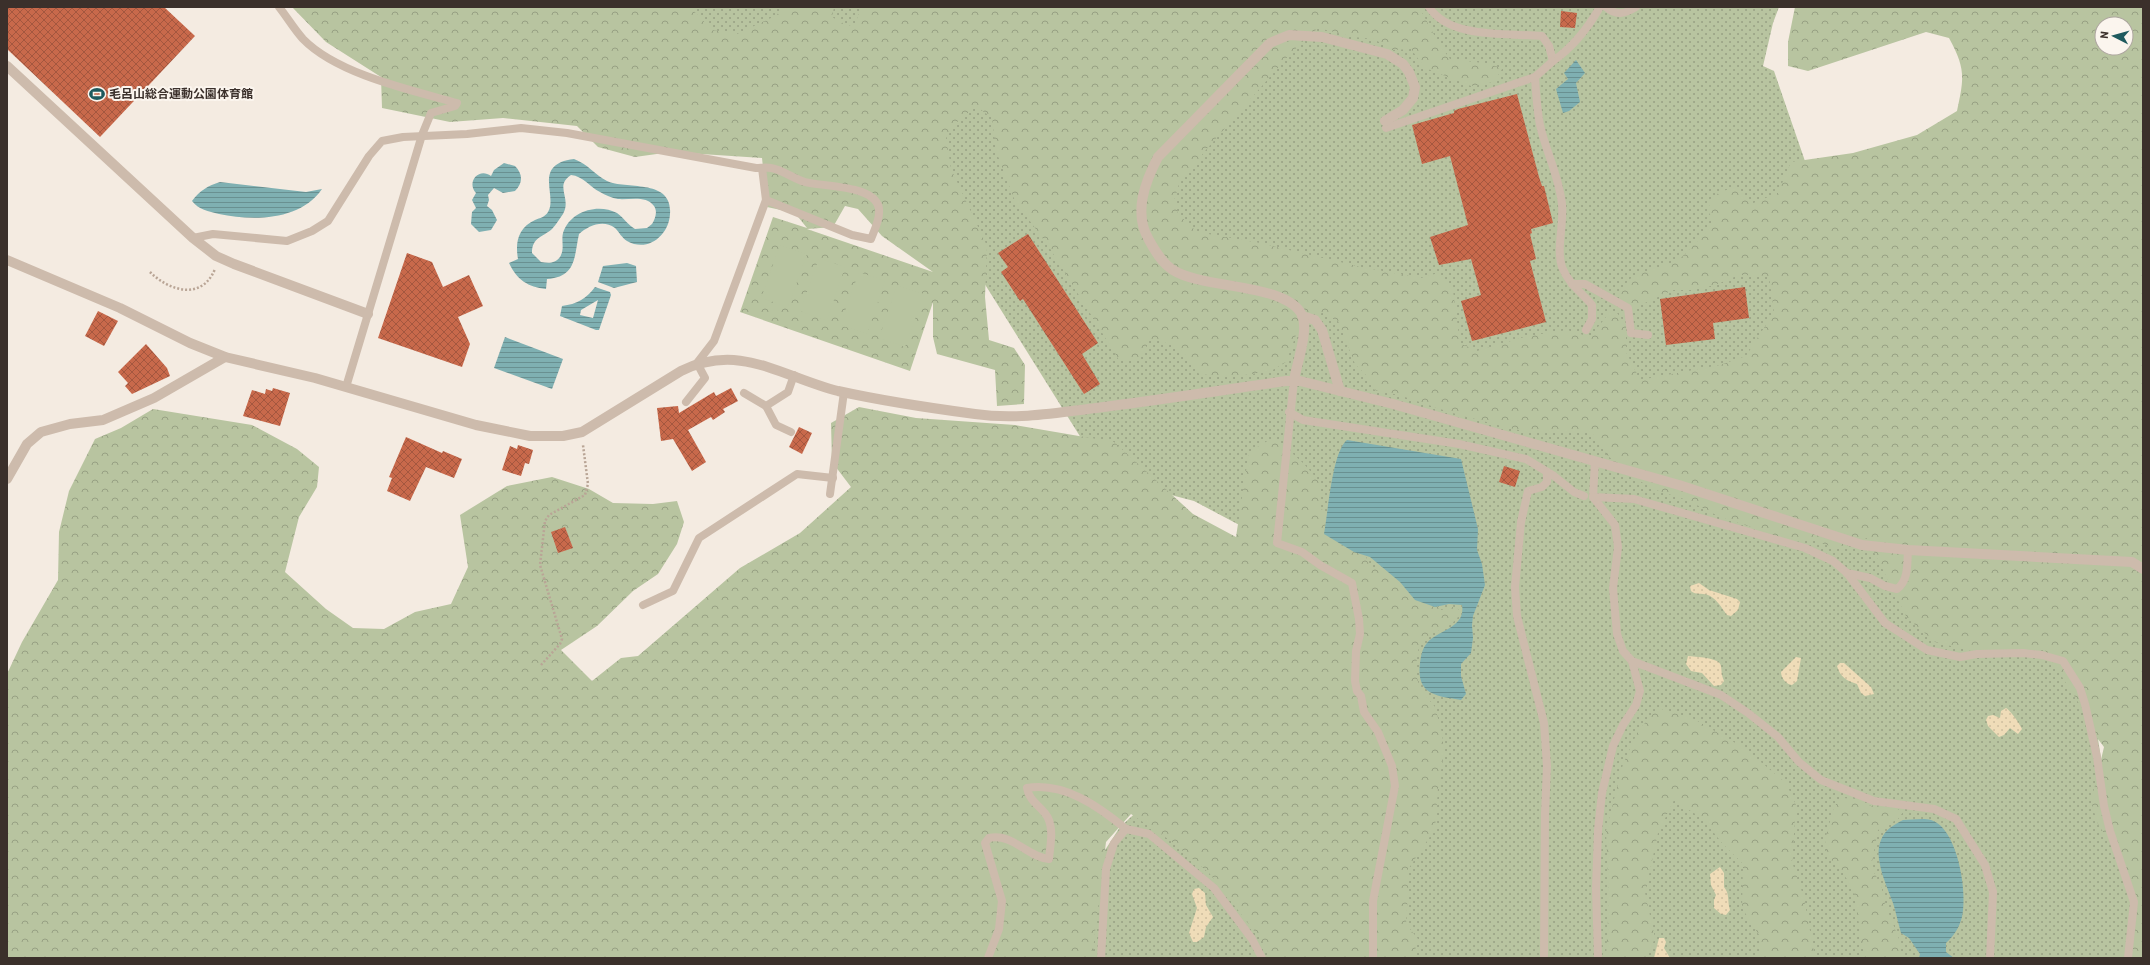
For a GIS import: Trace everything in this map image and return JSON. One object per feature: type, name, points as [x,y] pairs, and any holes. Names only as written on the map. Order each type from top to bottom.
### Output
[{"type":"street","points":[[1294,380],[1304,334],[1302,316],[1294,303],[1274,295],[1188,276],[1173,270],[1158,256],[1146,235],[1141,213],[1143,193],[1149,173],[1158,157],[1270,43],[1289,35],[1322,37],[1386,54],[1403,64],[1409,72],[1415,87],[1413,98],[1403,110],[1385,125]]},
{"type":"street","points":[[7,66],[193,238],[220,258],[368,314]]},
{"type":"street","points":[[7,260],[120,308],[190,343],[225,358],[346,387],[476,425],[530,436],[563,436],[582,432],[681,371],[697,363],[724,359],[768,367],[844,392],[978,415],[1027,417],[1294,380],[1340,391],[1679,485],[1862,545],[1908,550],[2132,562],[2143,569]]},
{"type":"street","points":[[1302,316],[1315,320],[1322,330],[1340,391]]},
{"type":"street","points":[[7,479],[27,444],[41,432],[70,424],[102,420],[154,398],[225,358]]},
{"type":"lane","points":[[279,7],[304,39],[327,57],[365,76],[457,103],[455,106],[431,112],[422,136],[346,387]]},
{"type":"lane","points":[[1429,7],[1434,15],[1465,31],[1542,36],[1549,46],[1553,61]]},
{"type":"lane","points":[[1385,125],[1535,77],[1563,54],[1582,34],[1591,23],[1600,7]]},
{"type":"lane","points":[[1606,7],[1612,12],[1620,14],[1636,7]]},
{"type":"lane","points":[[1535,77],[1540,125],[1557,175],[1562,203],[1564,224],[1560,256],[1563,268],[1572,284],[1592,305],[1592,319],[1586,330]]},
{"type":"lane","points":[[193,238],[213,234],[287,241],[312,231],[328,220],[369,156],[382,141],[403,137],[521,128],[566,133],[762,168],[771,168],[805,182],[838,185],[870,196],[877,204],[880,212],[872,239],[852,235],[766,200]]},
{"type":"lane","points":[[686,402],[706,378],[697,363],[714,341],[766,200],[762,168]]},
{"type":"lane","points":[[1572,284],[1585,284],[1628,308],[1631,333],[1648,335]]},
{"type":"lane","points":[[766,406],[788,392],[794,375]]},
{"type":"lane","points":[[1294,380],[1289,412],[1277,543],[1302,552],[1320,565],[1352,583],[1359,619],[1360,634],[1356,651],[1355,681],[1357,691],[1361,696],[1364,712],[1378,732],[1392,766],[1395,786],[1374,901],[1373,958]]},
{"type":"lane","points":[[830,494],[844,392]]},
{"type":"lane","points":[[744,393],[766,406],[776,425],[791,432]]},
{"type":"lane","points":[[1289,412],[1303,420],[1340,427],[1378,430],[1498,452],[1526,459],[1574,492],[1584,496]]},
{"type":"lane","points":[[1595,461],[1593,497],[1616,525],[1618,547],[1614,581],[1614,607],[1617,634],[1623,651],[1632,661],[1640,691],[1636,705],[1623,725],[1613,746],[1602,793],[1598,830],[1596,889],[1598,958]]},
{"type":"lane","points":[[1544,958],[1545,813],[1547,766],[1544,723],[1516,616],[1515,587],[1521,522],[1528,491],[1542,487],[1547,482],[1547,472]]},
{"type":"lane","points":[[644,604],[673,591],[699,538],[797,474],[833,478]]},
{"type":"lane","points":[[1593,497],[1634,499],[1681,511],[1720,524],[1805,548],[1833,561],[1847,572],[1886,623],[1927,650],[1960,657],[1977,654],[2023,653],[2042,655],[2063,662],[2080,688],[2085,704],[2107,818],[2134,902],[2128,958]]},
{"type":"lane","points":[[1847,572],[1870,578],[1885,586],[1897,589],[1902,586],[1906,576],[1908,550]]},
{"type":"lane","points":[[1632,661],[1721,695],[1748,713],[1778,737],[1799,762],[1821,780],[1874,801],[1934,809],[1956,819],[1985,865],[1993,892],[1990,958]]},
{"type":"lane","points":[[988,958],[999,930],[1002,901],[985,843],[989,838],[995,837],[1005,839],[1017,843],[1041,858],[1049,859],[1052,836],[1048,818],[1033,802],[1026,788],[1035,787],[1079,796],[1110,816],[1126,829],[1149,834],[1214,888],[1252,938],[1262,958]]},
{"type":"lane","points":[[1101,958],[1106,869],[1114,842],[1126,829]]},
{"type":"path","points":[[150,272],[159,281],[181,291],[198,288],[212,278],[220,258]]},
{"type":"path","points":[[541,665],[560,644],[562,639],[540,565],[545,521],[549,515],[585,495],[588,484],[582,432]]},
{"type":"green space","points":[[292,7],[690,7],[712,30],[737,34],[775,16],[786,7],[834,7],[832,17],[848,26],[856,23],[860,7],[1419,7],[1439,44],[1450,59],[1491,64],[1502,69],[1494,82],[1471,86],[1425,68],[1411,49],[1392,50],[1374,39],[1354,37],[1318,28],[1289,55],[1205,151],[1179,184],[1174,201],[1178,214],[1197,232],[1260,243],[1361,267],[1421,278],[1438,273],[1453,291],[1460,343],[1477,351],[1528,336],[1567,330],[1590,337],[1610,312],[1617,313],[1626,325],[1626,352],[1640,380],[1720,365],[1746,356],[1774,312],[1769,276],[1739,275],[1715,285],[1692,290],[1673,290],[1634,308],[1616,294],[1633,276],[1679,260],[1715,223],[1708,211],[1711,198],[1722,191],[1735,188],[1751,204],[1778,193],[1791,162],[1853,153],[1917,135],[1957,111],[1962,74],[1955,49],[1949,38],[1926,32],[1808,71],[1788,66],[1788,42],[1795,7],[2143,7],[2143,958],[2119,958],[2134,919],[2118,855],[2098,824],[2091,802],[2104,747],[2091,730],[2085,713],[2045,650],[1983,654],[1935,642],[1907,618],[1867,538],[1839,549],[1812,540],[1784,543],[1754,528],[1720,517],[1687,500],[1656,490],[1634,478],[1608,456],[1592,433],[1534,433],[1449,412],[1399,395],[1374,390],[1367,376],[1355,364],[1338,321],[1323,313],[1314,314],[1296,335],[1286,362],[1271,371],[1231,377],[1199,374],[1189,359],[1179,349],[1168,343],[1150,339],[1140,359],[1119,360],[1049,247],[1015,201],[996,151],[992,118],[976,106],[958,121],[946,138],[951,169],[987,246],[985,297],[989,340],[1014,348],[1025,365],[1024,404],[997,406],[995,370],[937,354],[933,337],[933,302],[910,371],[740,312],[773,217],[807,228],[795,213],[767,207],[762,158],[671,152],[635,157],[598,147],[577,126],[503,118],[450,122],[382,108],[381,77],[326,42]],"holes":[[[845,206],[858,209],[882,236],[933,272],[807,229],[833,227]]]},
{"type":"green space","points":[[449,7],[1779,7],[1773,23],[1763,66],[1774,71],[1806,164],[2090,688],[2109,809],[2138,884],[2134,958],[1035,958],[1120,827],[1229,728],[1245,528],[1194,501],[1106,478],[871,102]]},
{"type":"green space","points":[[780,245],[807,254],[788,307],[761,298]]},
{"type":"green space","points":[[819,258],[845,267],[827,321],[800,311]]},
{"type":"green space","points":[[859,272],[885,281],[867,334],[840,325]]},
{"type":"green space","points":[[897,285],[924,294],[905,347],[879,338]]},
{"type":"green space","points":[[859,407],[916,418],[1015,425],[1114,442],[1193,514],[1236,537],[1249,452],[1274,437],[1303,463],[1319,481],[1321,508],[1339,531],[1363,546],[1368,563],[1375,569],[1397,563],[1441,610],[1453,607],[1460,610],[1457,619],[1446,628],[1430,634],[1419,646],[1415,670],[1420,689],[1435,707],[1442,733],[1444,753],[1438,788],[1435,829],[1407,871],[1409,879],[1406,924],[1418,939],[1413,958],[1271,958],[1262,941],[1209,873],[1171,841],[1131,814],[1106,842],[1092,958],[7,958],[7,674],[22,642],[58,580],[59,532],[69,491],[95,439],[121,428],[153,409],[252,425],[297,449],[319,467],[317,487],[299,517],[285,572],[326,609],[353,628],[384,629],[415,612],[451,604],[468,567],[460,515],[507,486],[552,477],[589,489],[613,503],[653,504],[677,501],[684,522],[677,544],[658,574],[633,591],[597,626],[561,650],[592,681],[621,658],[638,656],[740,568],[800,533],[851,487],[832,462],[831,423]]},
{"type":"green space","points":[[1658,708],[1694,719],[1744,748],[1786,783],[1796,805],[1792,862],[1804,898],[1815,958],[1761,958],[1761,938],[1742,908],[1743,864],[1722,843],[1703,819],[1674,800],[1658,833],[1645,893],[1655,938],[1646,958],[1606,958],[1609,899],[1606,831],[1623,764],[1638,731]]},
{"type":"green space","points":[[1841,798],[1858,799],[1865,805],[1894,807],[1903,812],[1898,819],[1878,830],[1871,867],[1881,885],[1885,904],[1899,939],[1899,952],[1903,958],[1865,958],[1853,890],[1841,869],[1827,856],[1825,840],[1834,807]]},
{"type":"sand","points":[[1699,583],[1709,590],[1737,599],[1740,602],[1738,610],[1731,616],[1727,615],[1711,597],[1691,591],[1690,586]]},
{"type":"sand","points":[[1688,656],[1712,659],[1720,663],[1724,681],[1721,685],[1714,686],[1702,673],[1691,671],[1686,664]]},
{"type":"sand","points":[[1796,657],[1801,658],[1797,681],[1792,685],[1784,680],[1781,672]]},
{"type":"sand","points":[[1840,663],[1844,663],[1871,687],[1874,694],[1865,696],[1861,693],[1857,684],[1844,678],[1837,666]]},
{"type":"sand","points":[[2006,708],[2015,717],[2022,729],[2018,734],[2010,728],[2004,735],[1999,737],[1988,726],[1986,720],[1988,716],[1993,715],[2000,718],[2001,711]]},
{"type":"sand","points":[[1720,867],[1724,873],[1724,887],[1728,895],[1730,910],[1726,915],[1721,914],[1714,908],[1714,900],[1716,895],[1711,885],[1710,874]]},
{"type":"sand","points":[[1199,888],[1205,893],[1206,905],[1213,917],[1206,927],[1204,937],[1197,942],[1193,942],[1189,933],[1197,908],[1192,894],[1194,889]]},
{"type":"sand","points":[[1659,938],[1664,938],[1666,942],[1664,948],[1670,958],[1654,958]]},
{"type":"water","points":[[1576,60],[1585,73],[1576,83],[1580,102],[1569,111],[1563,113],[1556,89],[1568,79],[1564,73]]},
{"type":"water","points":[[574,159],[607,181],[615,184],[647,187],[656,190],[664,195],[669,203],[670,214],[666,229],[661,235],[656,240],[642,245],[627,241],[615,228],[610,225],[601,224],[587,228],[579,234],[575,257],[569,270],[557,277],[547,279],[546,289],[524,282],[519,278],[509,263],[518,259],[517,247],[521,231],[529,223],[547,214],[550,205],[550,174],[554,167],[561,162]],"holes":[[[571,175],[579,177],[596,190],[611,197],[618,199],[647,200],[654,206],[656,215],[652,224],[647,228],[635,229],[617,213],[610,210],[593,209],[578,214],[567,225],[563,233],[562,251],[560,257],[556,261],[546,263],[541,262],[532,253],[532,248],[536,240],[552,229],[563,214],[566,203],[563,188],[564,183]]]},
{"type":"water","points":[[504,163],[515,166],[518,169],[521,175],[520,185],[515,191],[503,193],[494,188],[488,195],[489,200],[487,206],[492,210],[497,220],[491,230],[479,232],[471,224],[472,212],[476,208],[472,200],[476,193],[473,189],[473,180],[482,173],[491,176],[494,170]]},
{"type":"water","points":[[220,182],[306,192],[322,189],[313,200],[289,213],[261,218],[246,218],[207,211],[192,201],[204,189]]},
{"type":"water","points":[[627,263],[636,266],[637,282],[614,288],[598,282],[603,266]]},
{"type":"water","points":[[595,287],[610,292],[611,295],[599,330],[560,316],[562,306],[572,304],[585,298]],"holes":[[[598,300],[593,318],[580,315],[581,310]]]},
{"type":"water","points":[[505,337],[563,359],[552,389],[494,368]]},
{"type":"water","points":[[1347,440],[1461,459],[1478,529],[1477,550],[1482,564],[1485,585],[1473,616],[1471,653],[1461,664],[1461,676],[1466,694],[1461,700],[1436,695],[1425,688],[1421,682],[1420,663],[1425,645],[1456,624],[1460,619],[1462,605],[1449,604],[1435,607],[1415,600],[1400,582],[1370,557],[1354,552],[1324,534],[1334,469],[1342,447]]},
{"type":"water","points":[[1903,820],[1931,820],[1940,826],[1948,835],[1954,848],[1962,878],[1963,907],[1962,917],[1958,928],[1954,935],[1946,943],[1946,952],[1954,958],[1919,958],[1920,954],[1909,938],[1901,933],[1893,903],[1884,880],[1880,863],[1879,847],[1885,833]]},
{"type":"building","name":"毛呂山総合運動公園体育館","points":[[7,7],[164,7],[195,36],[100,137],[7,49]]},
{"type":"building","points":[[1561,11],[1577,13],[1575,28],[1560,27]]},
{"type":"building","points":[[1517,94],[1539,177],[1542,186],[1544,186],[1553,223],[1531,229],[1532,233],[1530,234],[1536,259],[1530,261],[1546,322],[1472,341],[1461,301],[1481,295],[1471,259],[1439,265],[1430,237],[1468,225],[1450,156],[1422,164],[1412,125],[1454,113],[1454,111],[1458,109]]},
{"type":"building","points":[[1028,234],[1098,343],[1082,354],[1100,384],[1084,394],[1023,299],[1020,301],[1001,272],[1008,267],[998,253]]},
{"type":"building","points":[[407,253],[432,262],[443,287],[469,275],[483,306],[458,317],[470,344],[462,367],[378,338]]},
{"type":"building","points":[[1745,287],[1749,318],[1713,323],[1715,339],[1666,345],[1660,299]]},
{"type":"building","points":[[98,311],[118,321],[104,346],[85,336]]},
{"type":"building","points":[[146,344],[167,368],[170,376],[132,394],[125,386],[128,383],[118,372]]},
{"type":"building","points":[[273,388],[290,393],[280,426],[243,416],[252,390],[265,394],[266,389],[272,391]]},
{"type":"building","points":[[731,388],[738,401],[723,409],[725,412],[713,420],[711,417],[688,430],[706,462],[692,471],[673,439],[661,441],[657,408],[678,406],[679,413],[714,392],[716,396]]},
{"type":"building","points":[[799,427],[812,433],[802,454],[789,447]]},
{"type":"building","points":[[406,437],[442,453],[443,451],[462,459],[454,478],[426,467],[410,501],[387,491],[392,478],[389,477]]},
{"type":"building","points":[[518,445],[533,450],[529,464],[525,463],[521,476],[502,470],[510,446],[517,449]]},
{"type":"building","points":[[1504,466],[1520,471],[1515,487],[1499,482]]},
{"type":"building","points":[[565,527],[573,548],[558,553],[551,532]]},
{"type":"place","name":"毛呂山総合運動公園体育館","points":[[97,94]]}]
